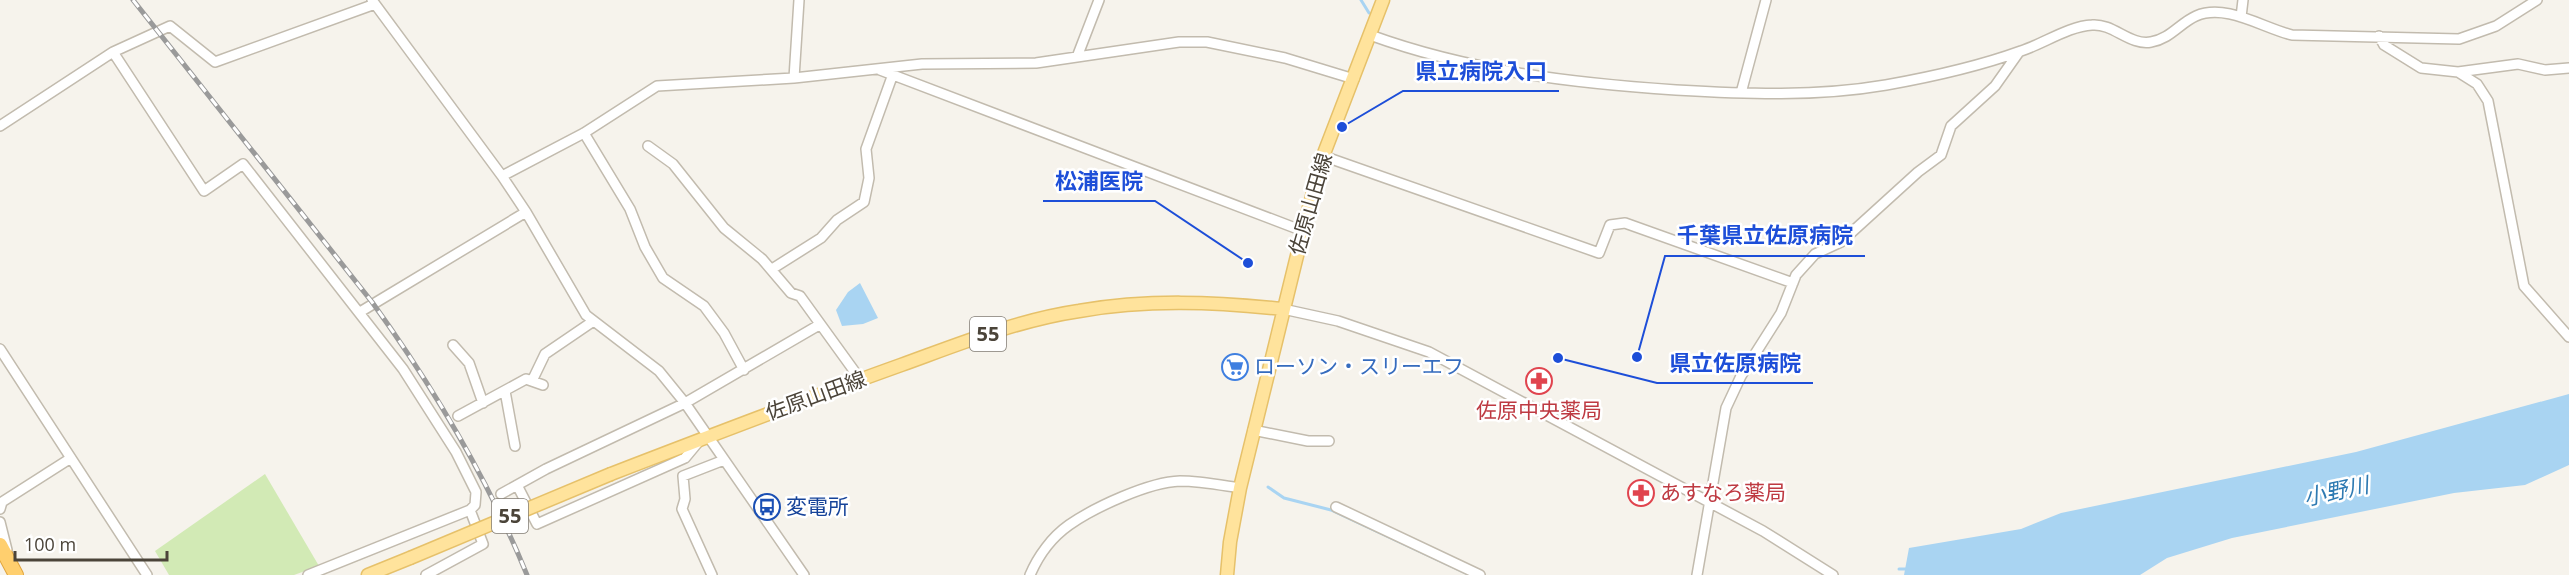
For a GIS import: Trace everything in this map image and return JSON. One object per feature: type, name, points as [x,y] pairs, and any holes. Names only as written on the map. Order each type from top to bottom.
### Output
[{"type":"highway","points":[[0,545],[13,570]]},
{"type":"main road","name":"佐原山田線","points":[[1227,575],[1230,542],[1253,430],[1323,156],[1383,0]]},
{"type":"main road","name":"佐原山田線","points":[[368,575],[704,437],[860,379],[1008,328],[1078,311],[1150,302],[1212,302],[1283,309]]},
{"type":"street","points":[[794,78],[799,0]]},
{"type":"street","points":[[1077,57],[1099,0]]},
{"type":"street","points":[[1741,93],[1766,0]]},
{"type":"street","points":[[2241,17],[2242,0]]},
{"type":"street","points":[[1370,35],[1402,46],[1517,75],[1588,84],[1741,93],[1838,93],[1938,76],[2019,52],[2093,24],[2114,30],[2130,39],[2151,42],[2166,37],[2189,20],[2204,13],[2241,17],[2269,30],[2292,35],[2459,39],[2496,26],[2537,0]]},
{"type":"street","points":[[0,126],[113,52],[170,26],[215,62],[373,2],[502,176],[526,212],[586,315],[592,322],[659,371],[685,403],[704,437],[723,460],[804,575]]},
{"type":"street","points":[[2379,36],[2384,45],[2421,68],[2458,72],[2517,64],[2545,70],[2569,68]]},
{"type":"street","points":[[502,176],[584,133],[657,86],[794,78],[922,64],[1036,63],[1179,42],[1207,42],[1285,58],[1354,79]]},
{"type":"street","points":[[113,52],[204,191],[243,164],[403,369],[456,452],[476,492],[475,505],[471,510],[308,575]]},
{"type":"street","points":[[1697,575],[1721,424],[1730,397],[1781,313],[1793,283],[1808,260],[1822,249],[1841,242],[1918,172],[1941,155],[1951,126],[1995,86],[2019,52]]},
{"type":"street","points":[[878,69],[1303,231]]},
{"type":"street","points":[[2458,72],[2477,84],[2488,101],[2524,286],[2569,337]]},
{"type":"street","points":[[772,269],[821,238],[837,220],[864,202],[869,178],[866,148],[893,74]]},
{"type":"street","points":[[584,133],[630,209],[645,247],[663,278],[704,306],[724,333],[744,370]]},
{"type":"street","points":[[648,146],[673,164],[690,182],[724,228],[772,269],[791,293],[800,296],[860,379]]},
{"type":"street","points":[[1323,156],[1599,253],[1610,225],[1625,223],[1793,283]]},
{"type":"street","points":[[360,312],[526,212]]},
{"type":"street","points":[[1283,309],[1338,321],[1429,352],[1804,554],[1833,575]]},
{"type":"street","points":[[532,381],[545,354],[592,322]]},
{"type":"street","points":[[501,494],[685,403],[819,325]]},
{"type":"street","points":[[453,345],[469,363],[483,403]]},
{"type":"street","points":[[0,349],[147,575]]},
{"type":"street","points":[[458,416],[526,379],[543,385]]},
{"type":"street","points":[[505,391],[515,447]]},
{"type":"street","points":[[1253,430],[1308,441],[1329,441]]},
{"type":"street","points":[[517,485],[537,524],[685,458],[704,437]]},
{"type":"street","points":[[0,509],[2,502],[71,458]]},
{"type":"street","points":[[712,575],[682,509],[685,499],[683,476],[723,460]]},
{"type":"street","points":[[1030,575],[1037,557],[1067,526],[1105,506],[1156,486],[1180,481],[1240,488]]},
{"type":"street","points":[[1336,507],[1480,575]]},
{"type":"street","points":[[432,574],[483,544],[471,510]]},
{"type":"street","points":[[0,522],[13,570]]},
{"type":"green space","points":[[265,474],[319,566],[294,575],[169,575],[155,551]]},
{"type":"water","points":[[860,283],[878,318],[863,324],[842,326],[836,310],[848,292]]},
{"type":"water","name":"小野川","points":[[2569,394],[2569,465],[2525,485],[2454,493],[2232,538],[2167,558],[2140,575],[1904,575],[1909,548],[2021,529],[2061,513],[2356,452]]},
{"type":"waterway","points":[[1361,0],[1369,13]]},
{"type":"waterway","points":[[1268,487],[1284,498],[1331,510],[1468,574]]},
{"type":"waterway","points":[[1899,569],[1908,569]]},
{"type":"railway","points":[[133,0],[395,334],[438,400],[477,468],[527,575]]},
{"type":"place","name":"県立病院入口","points":[[1342,127]]},
{"type":"place","name":"松浦医院","points":[[1248,263]]},
{"type":"place","name":"千葉県立佐原病院","points":[[1637,357]]},
{"type":"place","name":"県立佐原病院","points":[[1558,358]]},
{"type":"place","name":"ローソン・スリーエフ","points":[[1235,367]]},
{"type":"place","name":"佐原中央薬局","points":[[1539,381]]},
{"type":"place","name":"あすなろ薬局","points":[[1641,493]]},
{"type":"place","name":"変電所","points":[[767,507]]}]
